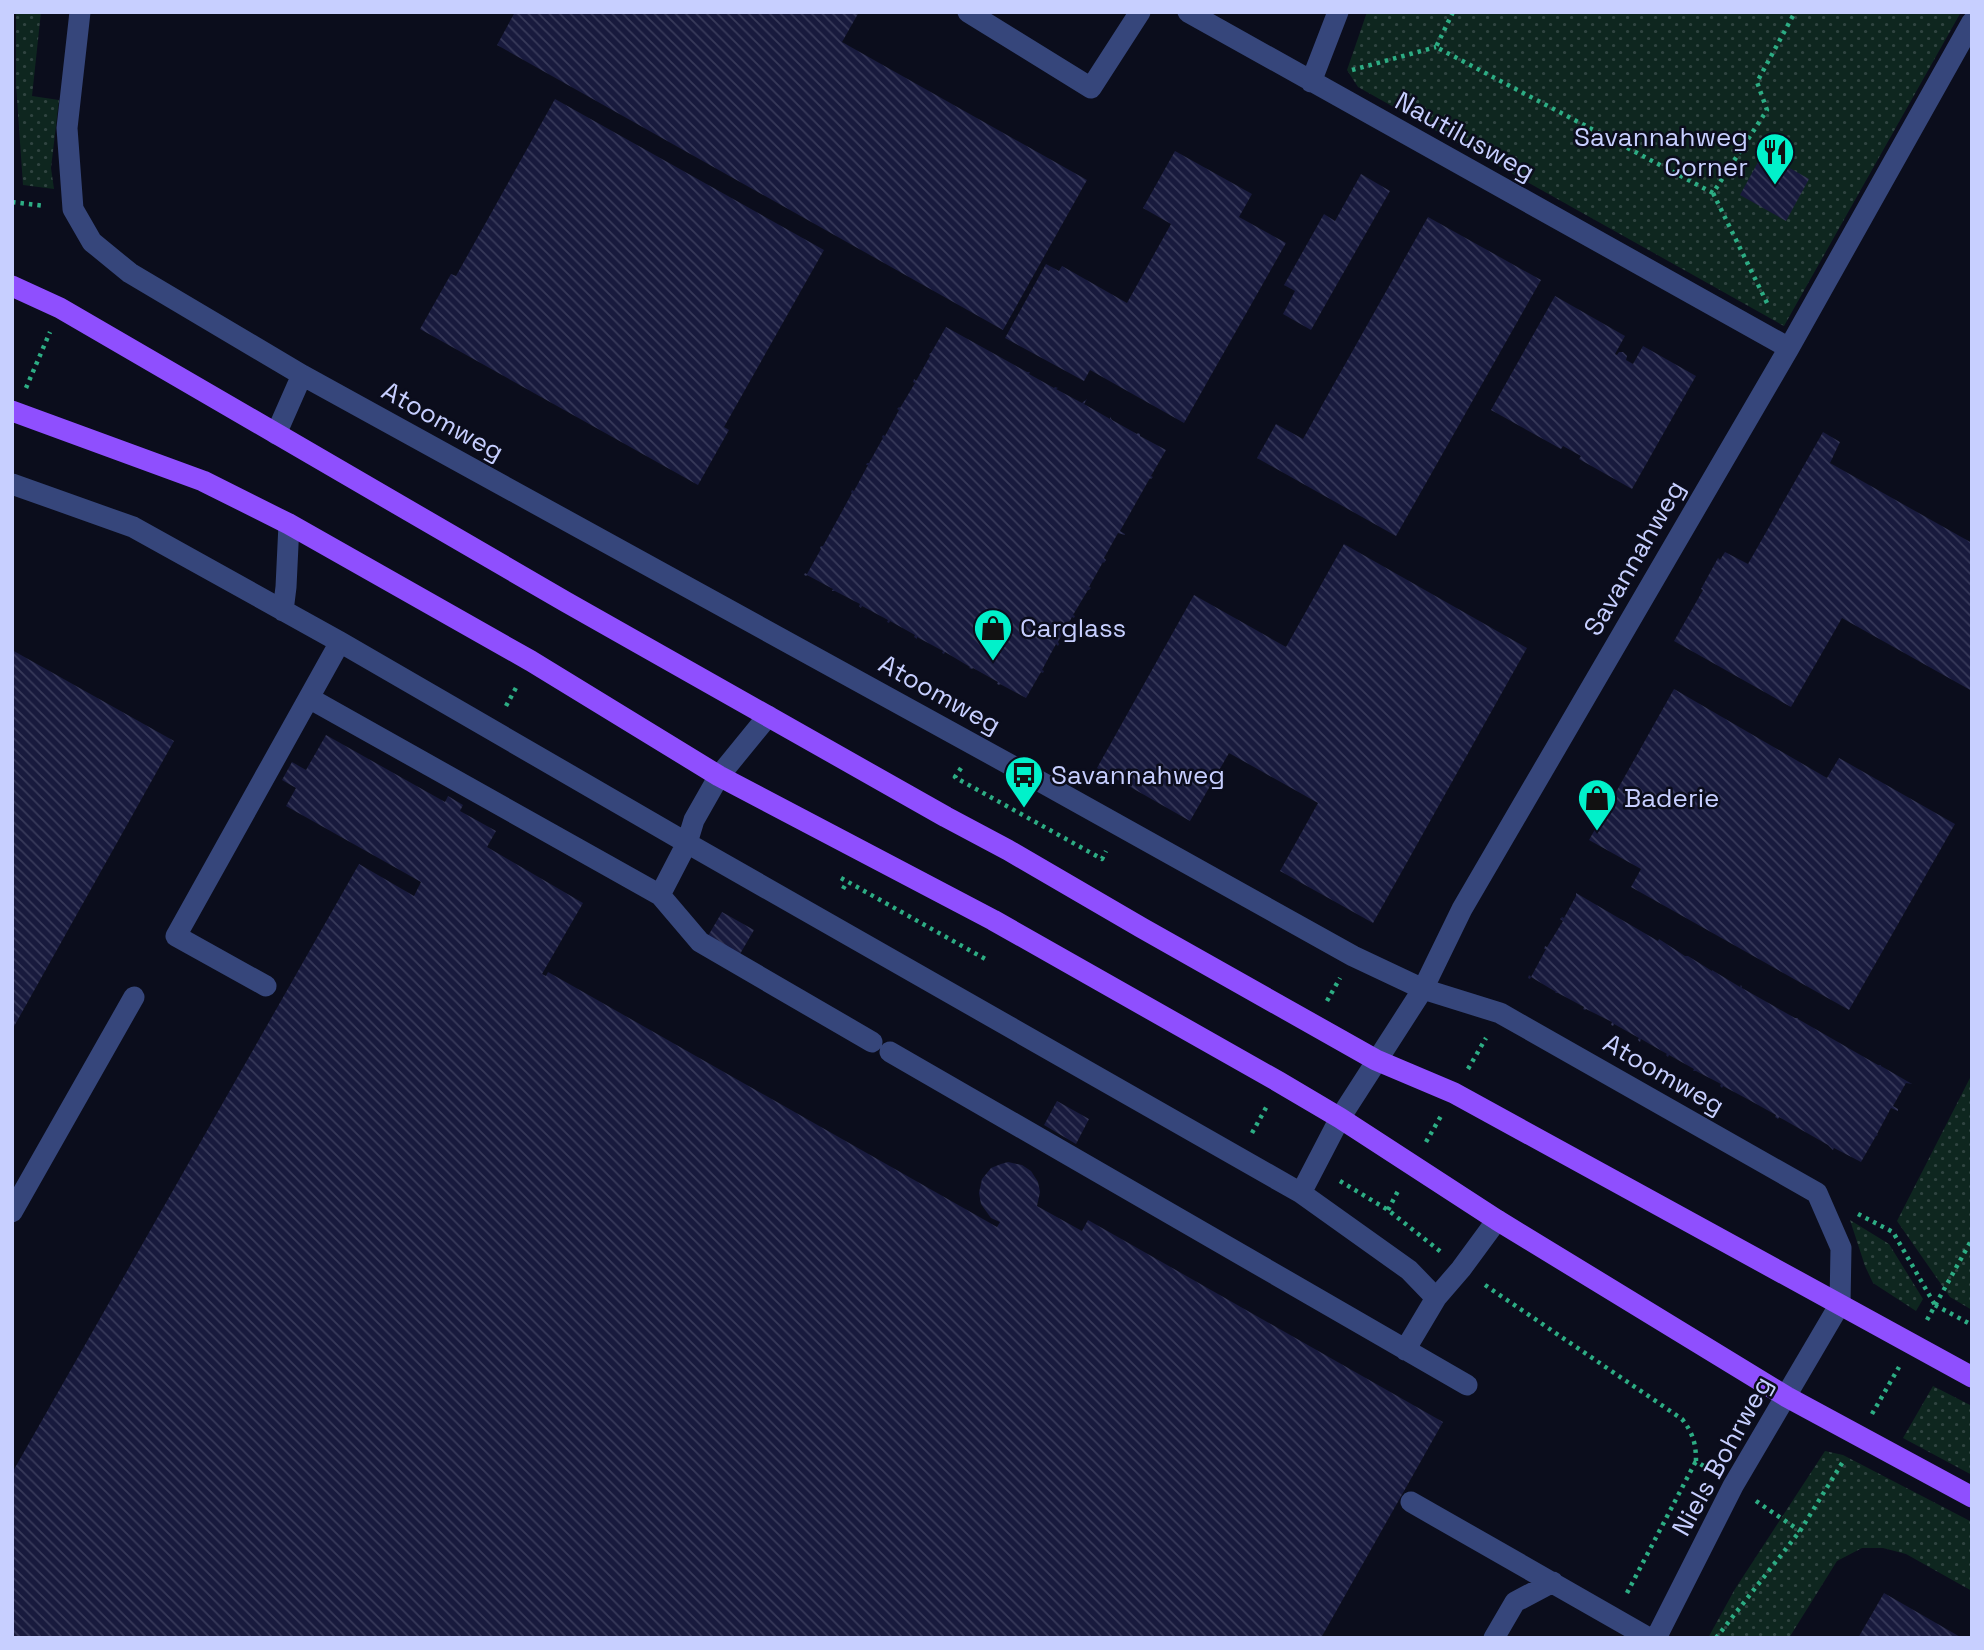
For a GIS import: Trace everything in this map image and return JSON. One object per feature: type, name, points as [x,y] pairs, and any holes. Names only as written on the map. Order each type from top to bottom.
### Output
[{"type":"main road","points":[[12,286],[60,308],[566,602],[946,817],[1008,849],[1376,1060],[1454,1093],[1972,1377]]},
{"type":"main road","points":[[12,411],[203,481],[289,524],[531,661],[719,776],[993,920],[1268,1075],[1340,1118],[1497,1220],[1787,1396],[1972,1497]]},
{"type":"street","name":"Atoomweg","points":[[80,12],[67,128],[73,209],[92,242],[131,273],[302,376],[1006,762],[1353,956],[1423,989],[1500,1013],[1816,1193]]},
{"type":"street","points":[[968,12],[1091,88],[1140,12]]},
{"type":"street","name":"Nautilusweg","points":[[1188,12],[1789,348]]},
{"type":"street","points":[[1311,82],[1338,12]]},
{"type":"street","name":"Savannahweg","points":[[1340,1118],[1423,989],[1462,909],[1789,348],[1972,22]]},
{"type":"street","points":[[276,434],[302,376]]},
{"type":"street","points":[[12,484],[133,527],[340,642],[1301,1193],[1409,1270],[1436,1298]]},
{"type":"street","points":[[283,611],[289,524]]},
{"type":"street","points":[[266,986],[176,936],[340,642]]},
{"type":"street","points":[[309,698],[660,895],[700,943],[1467,1385]]},
{"type":"street","points":[[660,895],[687,843],[694,820],[719,776],[768,716]]},
{"type":"street","points":[[12,1212],[134,997]]},
{"type":"street","points":[[1301,1193],[1340,1118]]},
{"type":"street","points":[[1816,1193],[1841,1248],[1840,1304]]},
{"type":"street","points":[[1405,1350],[1436,1298],[1497,1220]]},
{"type":"street","name":"Niels Bohrweg","points":[[1656,1638],[1733,1486],[1840,1304]]},
{"type":"street","points":[[1411,1502],[1649,1638]]},
{"type":"street","points":[[1494,1638],[1515,1602],[1553,1582]]},
{"type":"path","points":[[1436,47],[1453,12]]},
{"type":"path","points":[[1713,193],[1767,110],[1757,82],[1795,12]]},
{"type":"path","points":[[1311,82],[1436,47],[1713,193],[1789,348]]},
{"type":"path","points":[[958,779],[1102,859],[1112,842]]},
{"type":"path","points":[[841,878],[987,960]]},
{"type":"path","points":[[843,889],[847,882]]},
{"type":"path","points":[[1816,1193],[1893,1232],[1935,1305],[1972,1325]]},
{"type":"path","points":[[1716,1638],[1800,1531],[1859,1436],[1972,1239]]},
{"type":"path","points":[[1614,1617],[1696,1461]]},
{"type":"green space","points":[[16,12],[41,12],[32,96],[59,100],[51,168],[54,189],[23,185],[16,85]]},
{"type":"green space","points":[[1367,12],[1961,12],[1784,326],[1358,87],[1347,70]]},
{"type":"green space","points":[[1972,1074],[1972,1310],[1950,1297],[1897,1221]]},
{"type":"green space","points":[[1850,1220],[1889,1244],[1923,1299],[1916,1311],[1873,1283]]},
{"type":"green space","points":[[1933,1386],[1972,1406],[1972,1475],[1903,1438]]},
{"type":"green space","points":[[1825,1451],[1843,1455],[1972,1522],[1972,1591],[1906,1554],[1883,1548],[1862,1548],[1837,1561],[1789,1638],[1708,1638],[1735,1589]]},
{"type":"building","points":[[515,12],[859,12],[842,42],[1087,180],[1003,330],[497,45]]},
{"type":"building","points":[[555,99],[824,250],[724,427],[729,430],[698,485],[420,329],[451,274],[456,276]]},
{"type":"building","points":[[1175,151],[1252,194],[1239,217],[1286,243],[1184,423],[1090,370],[1084,381],[1005,338],[1046,264],[1059,271],[1062,266],[1127,303],[1171,224],[1143,208]]},
{"type":"building","points":[[1763,153],[1809,179],[1786,221],[1740,195]]},
{"type":"building","points":[[1361,174],[1390,191],[1311,330],[1283,314],[1295,291],[1284,285],[1324,214],[1335,221]]},
{"type":"building","points":[[1428,217],[1541,280],[1396,536],[1257,458],[1276,424],[1303,439]]},
{"type":"building","points":[[1555,296],[1625,336],[1615,354],[1623,352],[1627,356],[1626,360],[1633,364],[1643,346],[1696,376],[1632,489],[1579,459],[1581,456],[1563,446],[1561,449],[1491,410]]},
{"type":"building","points":[[946,327],[1082,403],[1087,399],[1084,404],[1166,450],[1120,531],[1125,535],[1118,533],[1104,558],[1106,560],[1089,587],[1091,588],[1026,698],[804,575],[807,574],[867,463],[883,435],[885,436],[899,410],[897,409],[915,383],[914,379],[916,381]]},
{"type":"building","points":[[1823,432],[1840,442],[1830,463],[1972,543],[1972,691],[1842,618],[1791,707],[1674,641],[1718,558],[1720,560],[1725,552],[1748,564]]},
{"type":"building","points":[[1344,544],[1527,648],[1373,923],[1280,871],[1318,803],[1229,753],[1190,821],[1097,768],[1194,595],[1286,647]]},
{"type":"building","points":[[12,650],[174,741],[12,1030]]},
{"type":"building","points":[[1674,689],[1827,778],[1839,758],[1955,824],[1849,1010],[1631,887],[1641,869],[1589,840]]},
{"type":"building","points":[[326,735],[445,802],[448,796],[463,805],[460,811],[496,831],[487,847],[583,903],[542,974],[546,976],[548,972],[997,1227],[1000,1222],[991,1218],[981,1204],[979,1193],[982,1179],[991,1168],[1001,1164],[1008,1162],[1022,1165],[1031,1171],[1038,1182],[1040,1192],[1037,1206],[1082,1231],[1088,1220],[1443,1422],[1321,1638],[12,1638],[12,1473],[359,864],[414,896],[421,882],[286,806],[296,788],[282,780],[292,762],[306,770]]},
{"type":"building","points":[[1576,893],[1912,1084],[1906,1083],[1893,1106],[1898,1111],[1891,1108],[1861,1162],[1834,1148],[1833,1150],[1751,1101],[1723,1086],[1722,1088],[1721,1084],[1693,1071],[1694,1069],[1669,1055],[1668,1057],[1641,1039],[1640,1042],[1639,1038],[1614,1024],[1611,1025],[1612,1022],[1583,1009],[1584,1007],[1555,993],[1531,977],[1546,949],[1545,946],[1547,947],[1563,921],[1560,919],[1564,918]]},
{"type":"building","points":[[722,912],[754,930],[740,954],[708,936]]},
{"type":"building","points":[[1057,1101],[1089,1119],[1076,1144],[1044,1125]]},
{"type":"building","points":[[1884,1593],[1962,1638],[1858,1638]]},
{"type":"place","name":"Savannahweg Corner","points":[[1775,186]]},
{"type":"place","name":"Carglass","points":[[993,662]]},
{"type":"place","name":"Savannahweg","points":[[1024,809]]},
{"type":"place","name":"Baderie","points":[[1597,832]]}]
